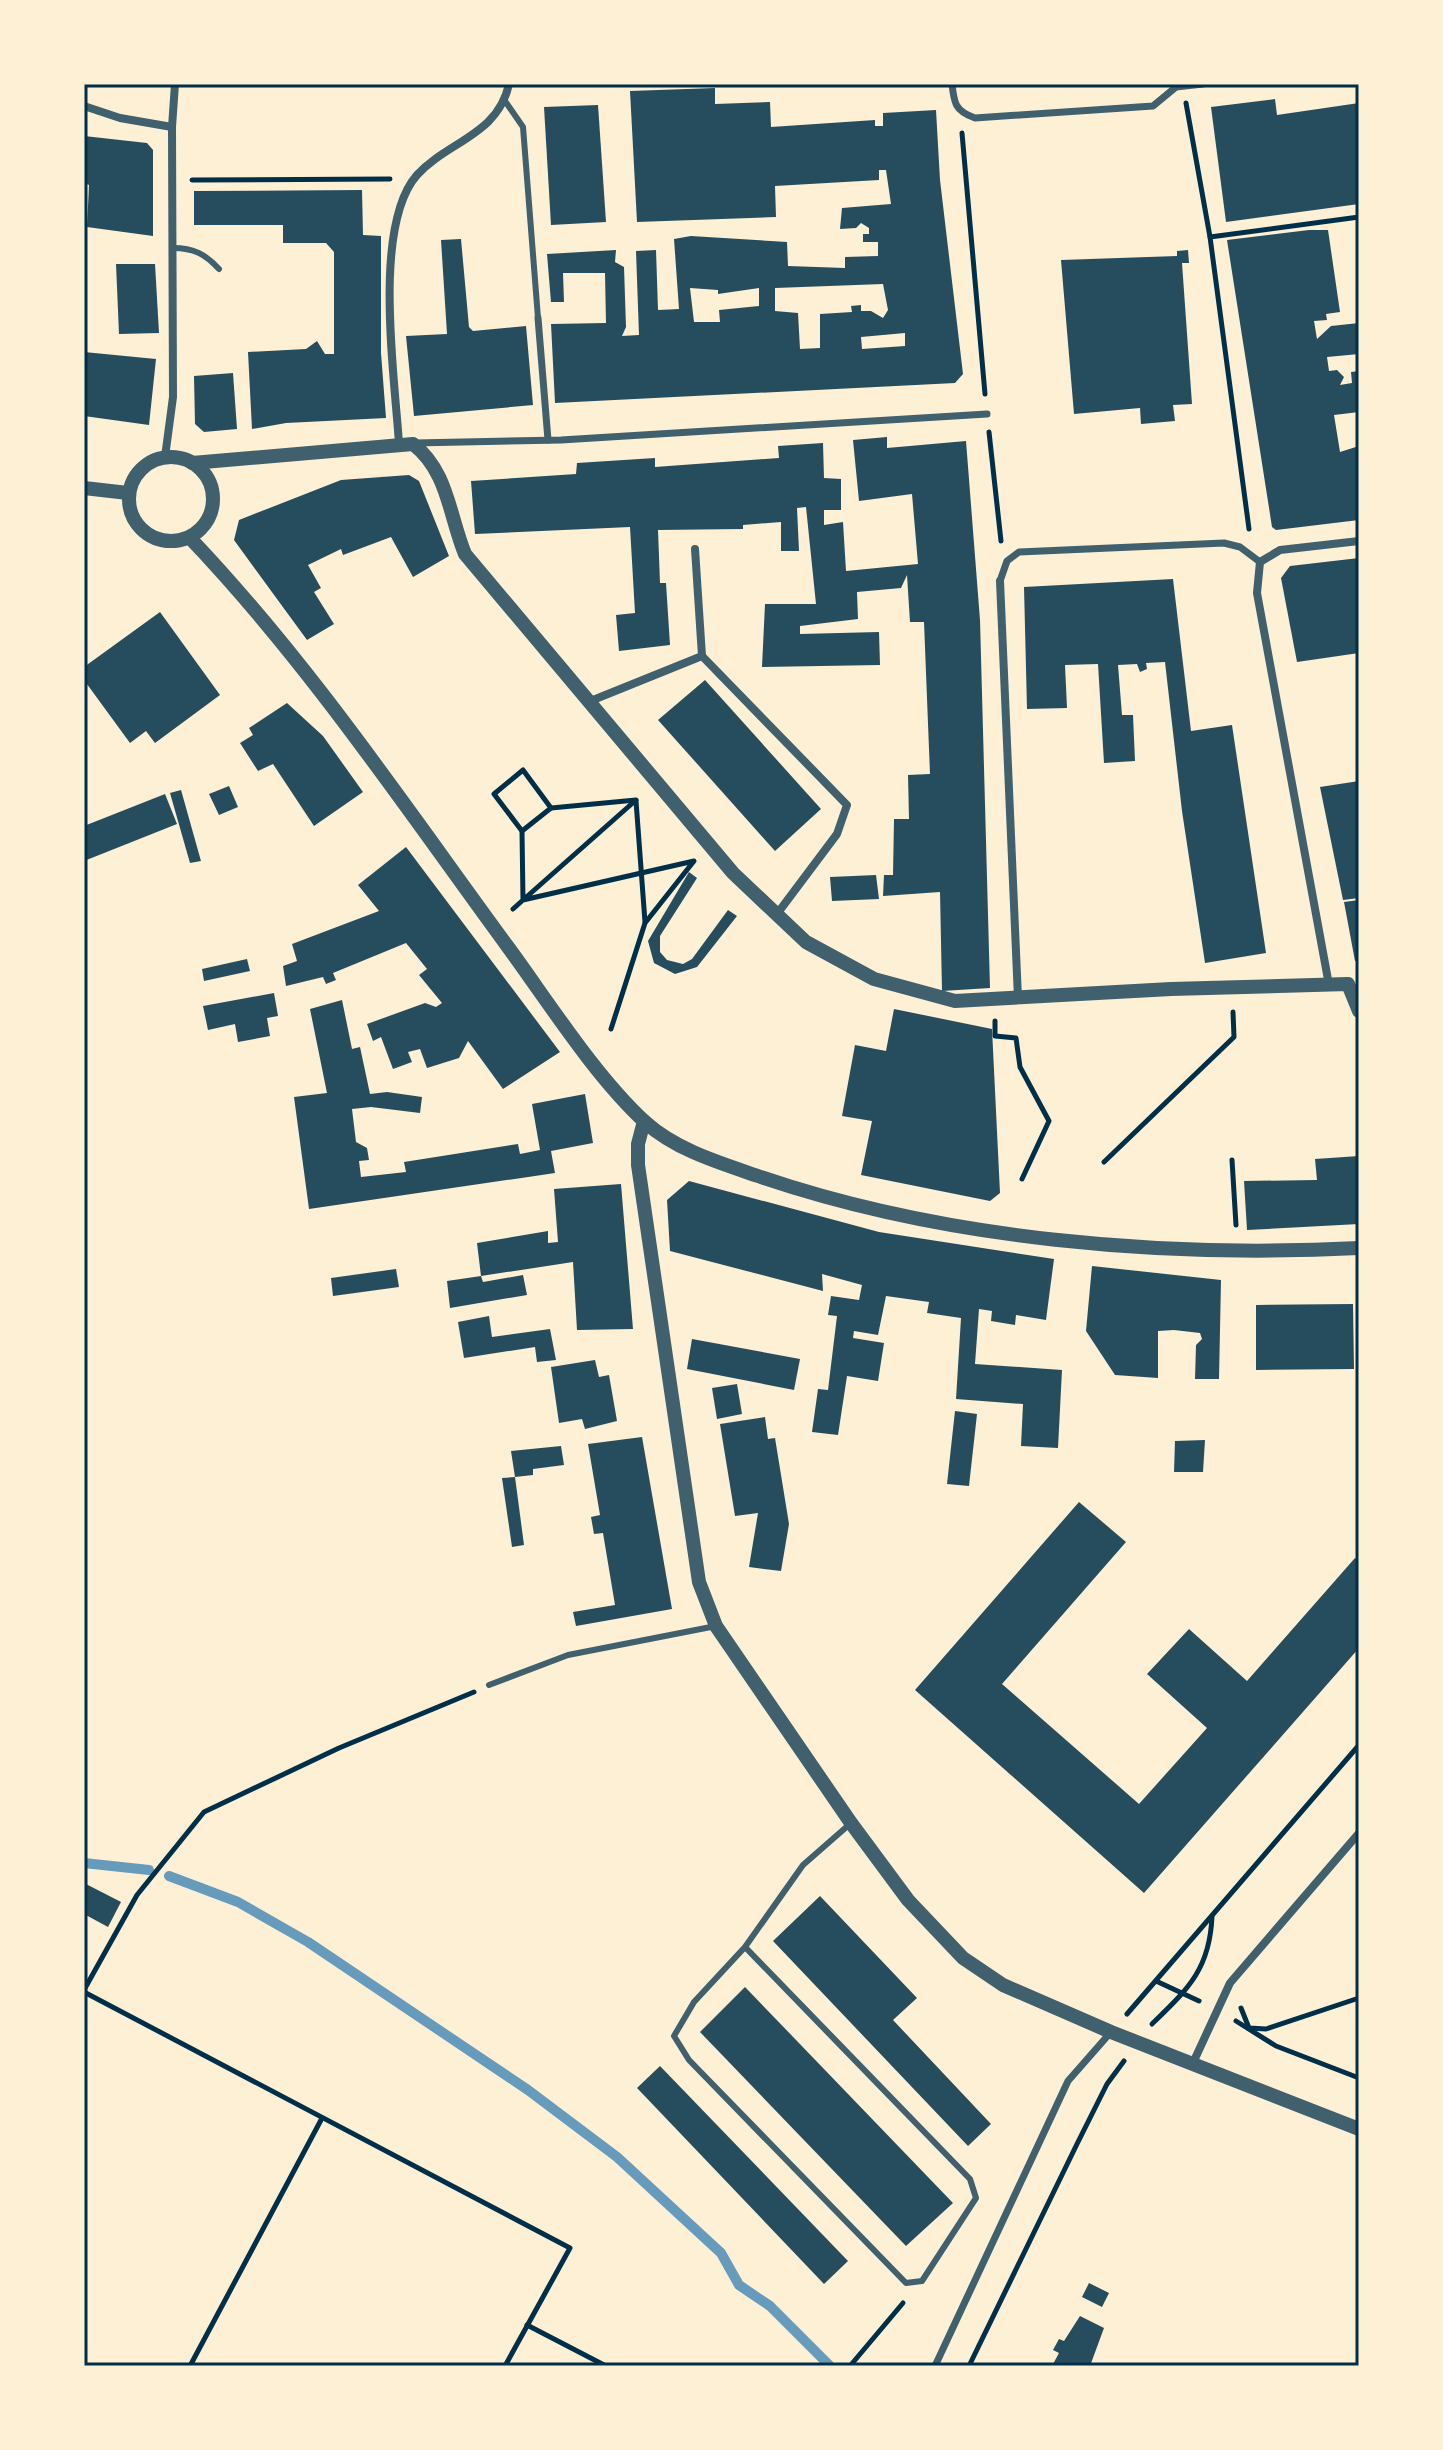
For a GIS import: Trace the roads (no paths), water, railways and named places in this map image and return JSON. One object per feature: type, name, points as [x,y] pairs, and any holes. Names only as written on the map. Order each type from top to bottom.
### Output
[{"type":"street","points":[[165,457],[173,397],[171,180],[175,84]]},
{"type":"street","points":[[406,444],[391,317],[391,244],[395,218],[403,195],[416,176],[479,132],[505,101],[509,84]]},
{"type":"street","points":[[952,84],[954,104],[961,113],[975,118],[1153,106],[1178,86],[1203,84]]},
{"type":"street","points":[[84,106],[120,118],[172,127]]},
{"type":"street","points":[[538,318],[548,440]]},
{"type":"street","points":[[192,463],[209,481],[213,495],[207,521],[190,538],[160,541],[147,535],[136,526],[129,508],[128,493],[143,466],[165,457],[192,463],[406,444],[561,440],[987,414]]},
{"type":"street","points":[[406,444],[430,457],[443,481],[452,524],[465,554],[733,873],[806,942],[874,979],[955,1001],[1354,983],[1359,1011]]},
{"type":"street","points":[[84,488],[128,493]]},
{"type":"street","points":[[190,538],[301,665],[588,1056],[644,1121],[677,1145],[823,1198],[993,1230],[1136,1246],[1237,1250],[1359,1248]]},
{"type":"street","points":[[1260,562],[1280,550],[1359,541]]},
{"type":"street","points":[[1018,998],[1000,581],[1003,566],[1019,552],[1224,543],[1252,553],[1260,562],[1257,593],[1324,986]]},
{"type":"street","points":[[695,549],[702,656],[847,805],[837,834],[777,914]]},
{"type":"street","points":[[588,702],[702,656]]},
{"type":"street","points":[[644,1121],[638,1144],[638,1165],[689,1533],[699,1582],[716,1626],[851,1823],[908,1900],[963,1958],[1003,1985],[1192,2065],[1359,2129]]},
{"type":"street","points":[[1192,2065],[1215,2009],[1230,1983],[1359,1833]]},
{"type":"street","points":[[935,2366],[1068,2081],[1111,2032]]},
{"type":"lane","points":[[505,101],[523,127],[538,318]]},
{"type":"lane","points":[[173,248],[190,248],[209,257],[219,269]]},
{"type":"lane","points":[[489,1685],[568,1655],[716,1626]]},
{"type":"lane","points":[[745,1947],[970,2179],[976,2198],[922,2281],[906,2283],[859,2237],[689,2060],[674,2036],[694,2002],[745,1947],[803,1865],[851,1823]]},
{"type":"waterway","points":[[84,1863],[149,1870]]},
{"type":"waterway","points":[[169,1876],[238,1902],[308,1942],[528,2090],[617,2157],[721,2253],[739,2285],[770,2306],[830,2366]]}]
